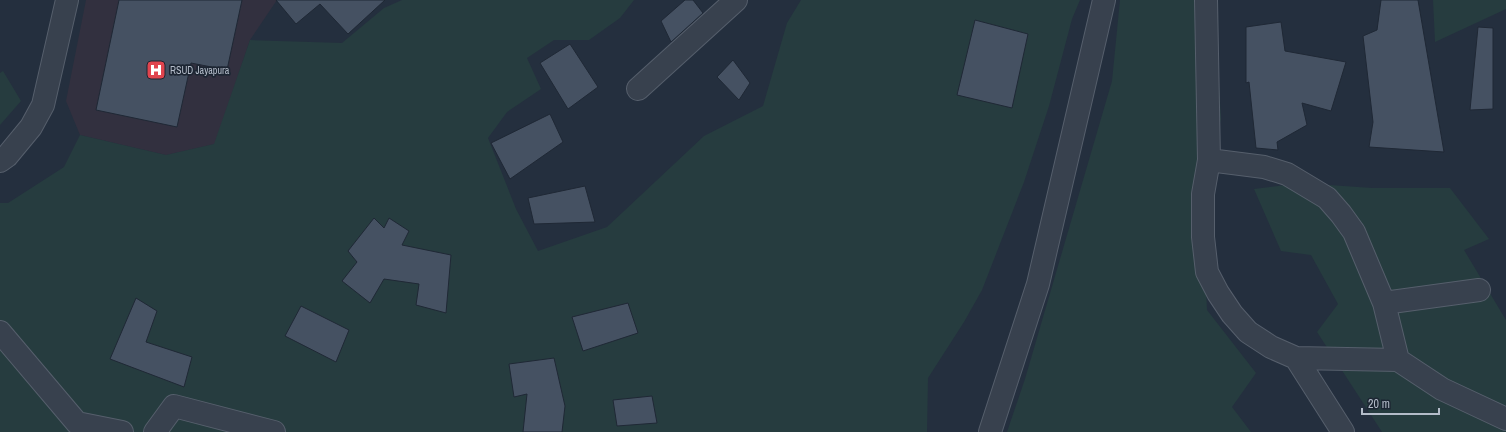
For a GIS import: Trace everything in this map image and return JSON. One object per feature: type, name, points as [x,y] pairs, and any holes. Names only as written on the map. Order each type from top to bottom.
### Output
[{"type":"street","points":[[0,162],[7,156],[31,127],[43,105],[67,0]]},
{"type":"street","points":[[638,90],[736,0]]},
{"type":"street","points":[[990,432],[1038,284],[1104,0]]},
{"type":"street","points":[[1206,0],[1209,160],[1203,194],[1204,237],[1207,272],[1218,293],[1232,314],[1248,332],[1271,347],[1296,358],[1398,360],[1442,389],[1506,419]]},
{"type":"street","points":[[1209,160],[1250,164],[1287,174],[1327,198],[1342,214],[1354,232],[1384,303],[1398,360]]},
{"type":"street","points":[[1384,303],[1479,290]]},
{"type":"street","points":[[0,332],[77,422],[122,432]]},
{"type":"street","points":[[1296,358],[1343,432]]},
{"type":"street","points":[[155,432],[174,406],[274,432]]},
{"type":"shaded area","name":"RSUD Jayapura","points":[[86,0],[277,0],[250,40],[215,144],[166,155],[80,135],[66,101]]},
{"type":"green space","points":[[402,0],[634,0],[620,18],[589,40],[554,40],[527,58],[541,89],[507,112],[488,138],[516,209],[538,251],[607,227],[704,136],[763,106],[787,23],[801,0],[1080,0],[1072,19],[1049,106],[1024,182],[982,290],[964,322],[928,378],[927,432],[0,432],[0,203],[8,203],[64,167],[80,135],[166,155],[214,144],[250,40],[342,43],[384,8]]},
{"type":"green space","points":[[1120,0],[1214,0],[1221,119],[1202,200],[1207,310],[1256,373],[1232,407],[1251,432],[1007,432],[1025,379],[1112,81]]},
{"type":"green space","points":[[1433,0],[1506,0],[1506,9],[1435,42]]},
{"type":"green space","points":[[3,71],[21,101],[0,125],[0,73]]},
{"type":"green space","points":[[1301,183],[1372,188],[1450,188],[1489,239],[1464,250],[1506,320],[1506,432],[1382,432],[1317,332],[1338,304],[1311,255],[1281,251],[1254,189]]},
{"type":"building","points":[[119,0],[242,0],[227,70],[191,63],[177,127],[96,110]]},
{"type":"building","points":[[276,0],[385,0],[348,34],[320,4],[296,24]]},
{"type":"building","points":[[685,0],[693,0],[703,13],[671,42],[661,21]]},
{"type":"building","points":[[1381,0],[1418,0],[1444,152],[1369,147],[1373,122],[1363,36],[1377,30]]},
{"type":"building","points":[[975,20],[1028,34],[1012,108],[957,95]]},
{"type":"building","points":[[1281,22],[1285,51],[1346,62],[1331,111],[1302,103],[1307,125],[1277,142],[1278,150],[1256,148],[1249,82],[1246,83],[1246,27]]},
{"type":"building","points":[[1478,27],[1493,28],[1493,109],[1470,110]]},
{"type":"building","points":[[570,44],[598,87],[568,109],[540,63]]},
{"type":"building","points":[[733,60],[750,83],[739,100],[717,77]]},
{"type":"building","points":[[550,114],[563,142],[510,179],[491,143]]},
{"type":"building","points":[[585,186],[595,222],[534,224],[528,198]]},
{"type":"building","points":[[374,218],[384,228],[389,218],[409,231],[402,245],[451,255],[446,313],[416,305],[419,284],[384,279],[370,303],[342,281],[357,262],[348,251]]},
{"type":"building","points":[[136,298],[157,311],[146,342],[192,357],[184,387],[110,359]]},
{"type":"building","points":[[628,303],[638,333],[583,351],[572,317]]},
{"type":"building","points":[[301,306],[349,330],[336,362],[285,336]]},
{"type":"building","points":[[554,358],[565,406],[562,432],[523,432],[527,394],[514,397],[509,364]]},
{"type":"building","points":[[652,396],[657,423],[617,426],[613,400]]},
{"type":"place","name":"RSUD Jayapura","points":[[156,70]]}]
